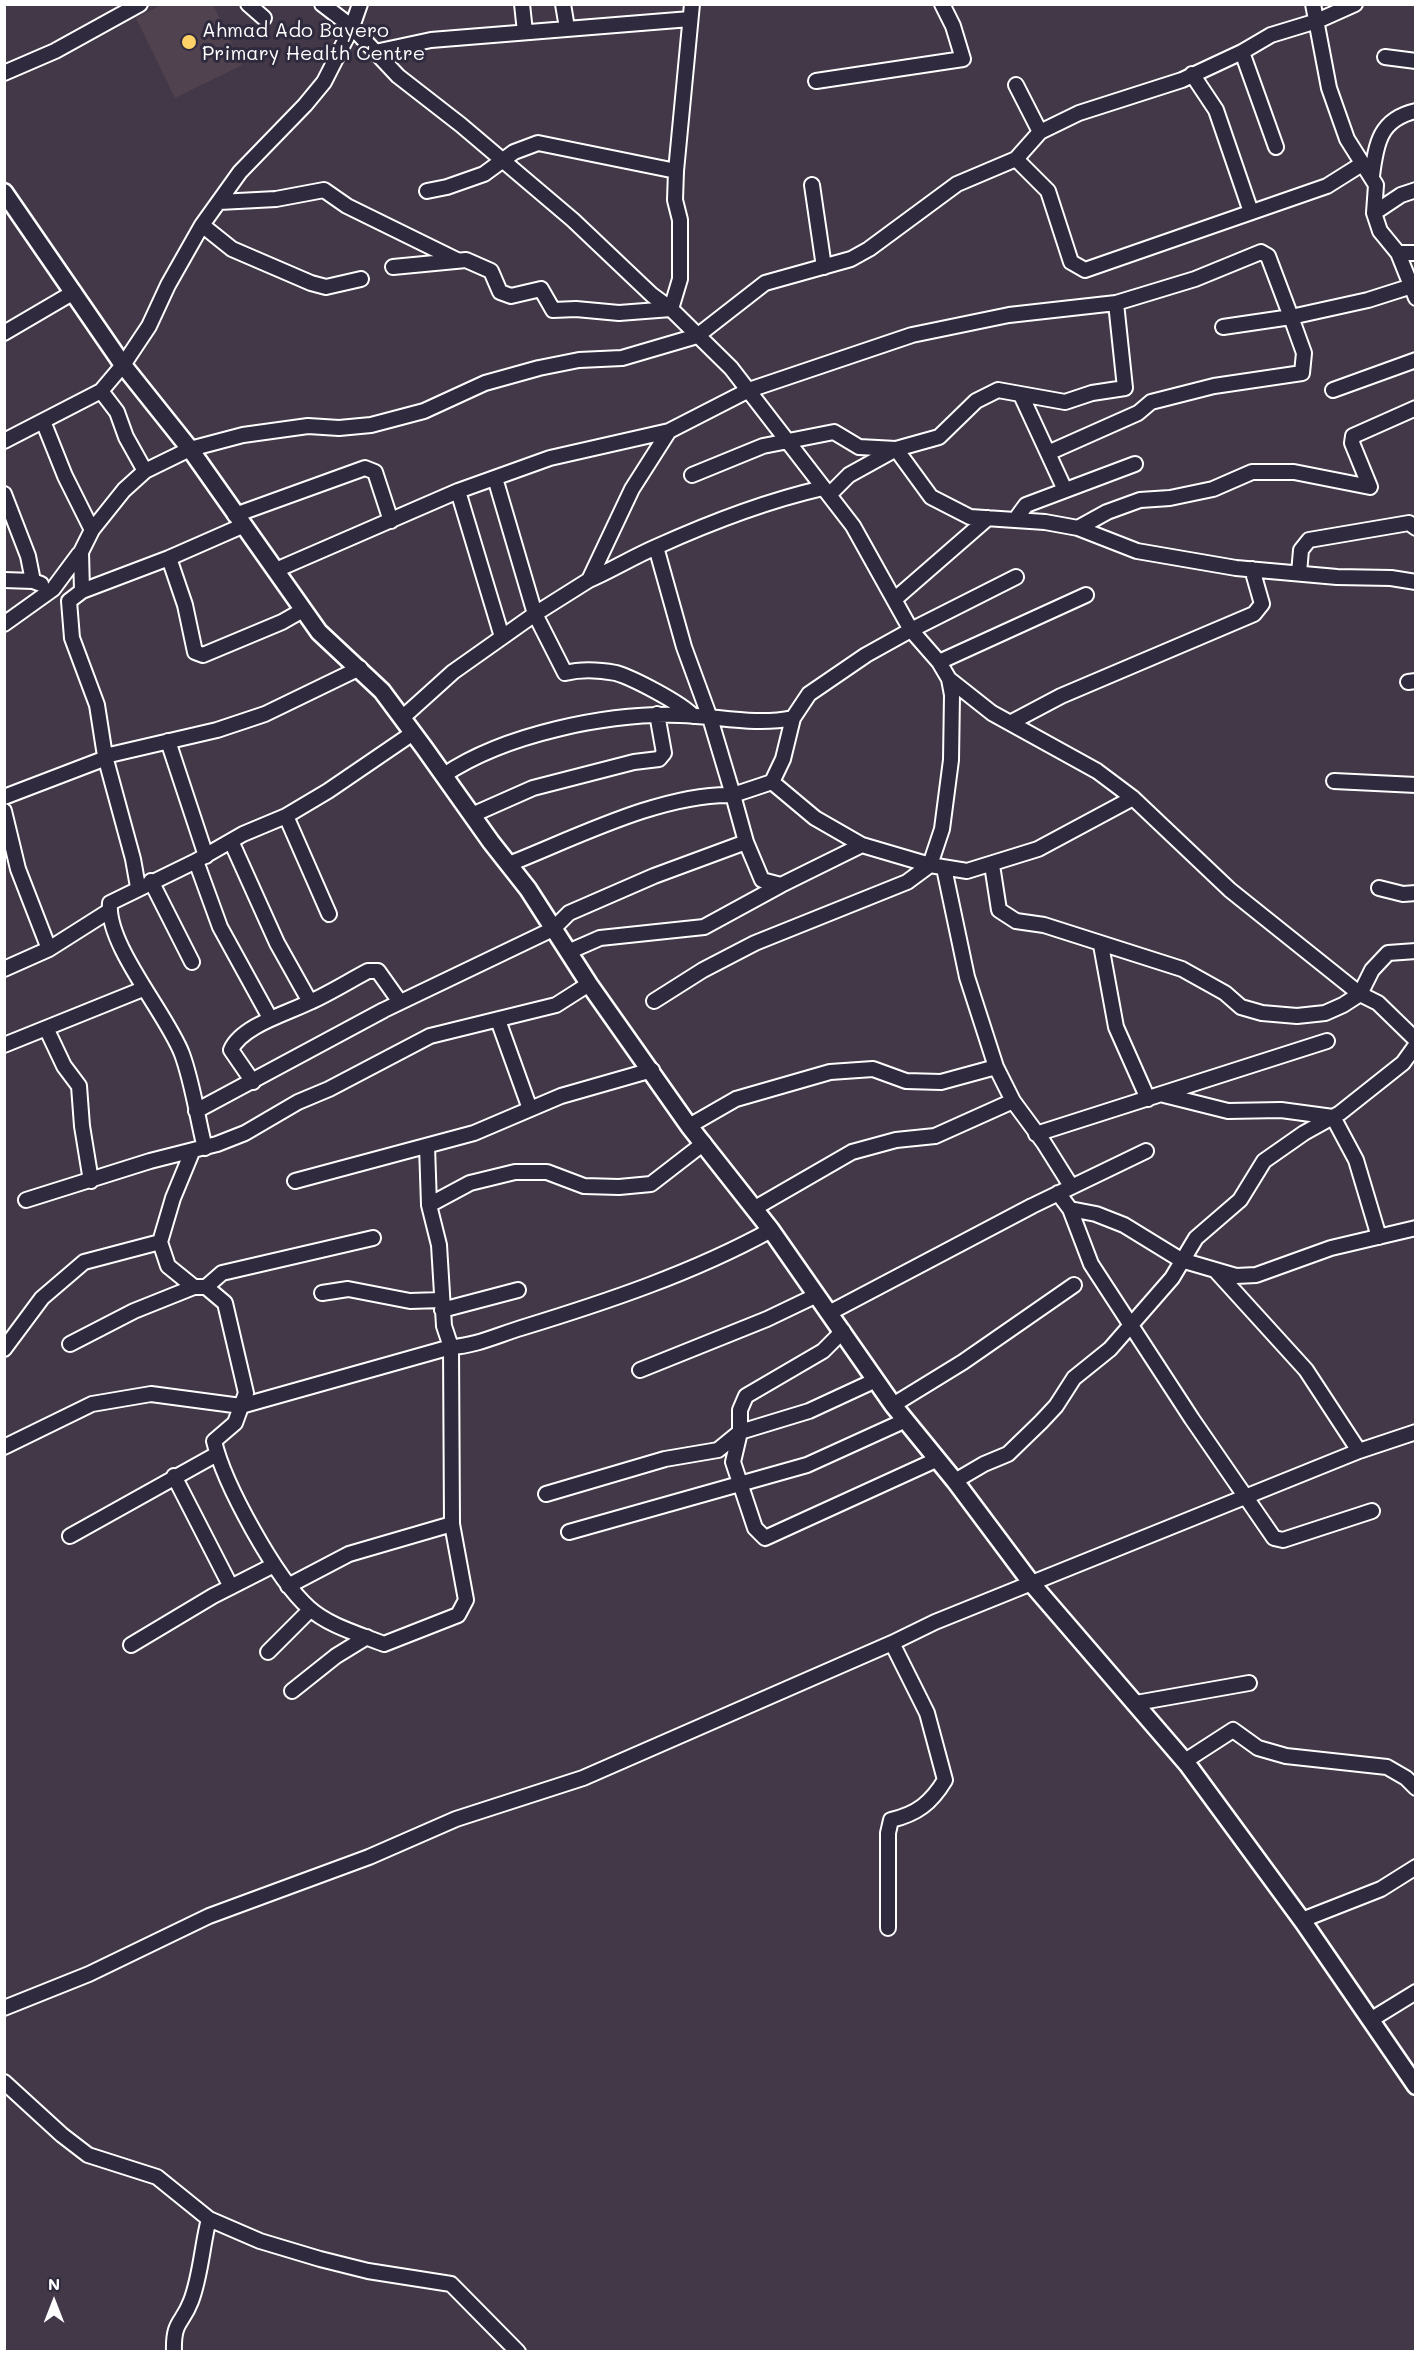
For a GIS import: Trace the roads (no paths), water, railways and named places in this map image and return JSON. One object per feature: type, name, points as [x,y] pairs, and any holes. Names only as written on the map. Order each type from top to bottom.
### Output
[{"type":"street","points":[[4,73],[55,51],[140,4]]},
{"type":"street","points":[[248,4],[264,18]]},
{"type":"street","points":[[322,4],[352,27],[398,76],[502,159],[593,238],[652,295],[671,309],[731,368],[853,526],[911,630],[939,662],[949,679],[992,713],[1097,771],[1133,798],[1230,890],[1360,994],[1378,1003],[1416,1040]]},
{"type":"street","points":[[4,441],[101,392],[123,366],[149,326],[168,285],[202,225],[240,172],[305,105],[324,82],[352,27],[360,4]]},
{"type":"street","points":[[522,4],[525,32]]},
{"type":"street","points":[[563,4],[567,28]]},
{"type":"street","points":[[816,81],[963,59],[953,26],[942,4]]},
{"type":"street","points":[[1223,327],[1414,292],[1398,253],[1380,231],[1374,213],[1377,193],[1372,176],[1347,139],[1329,88],[1313,4]]},
{"type":"street","points":[[4,624],[53,589],[81,552],[92,530],[124,490],[145,471],[190,449],[243,435],[308,426],[339,428],[371,425],[424,411],[485,383],[539,368],[579,360],[622,358],[697,336],[765,283],[851,259],[869,249],[957,184],[1016,159],[1040,132],[1079,114],[1192,74],[1242,52],[1271,35],[1317,21],[1335,8],[1355,4]]},
{"type":"street","points":[[375,52],[431,39],[567,28],[691,11],[676,171],[675,200],[680,220],[680,279],[671,309]]},
{"type":"street","points":[[1242,52],[1276,147]]},
{"type":"street","points":[[1385,57],[1416,61]]},
{"type":"street","points":[[1192,74],[1216,110],[1251,212]]},
{"type":"street","points":[[1016,85],[1040,132]]},
{"type":"street","points":[[1372,176],[1374,160],[1384,129],[1398,115],[1416,111]]},
{"type":"street","points":[[427,190],[447,187],[484,174],[502,159],[538,143],[676,171]]},
{"type":"street","points":[[1016,159],[1048,191],[1071,262],[1085,270],[1327,186],[1362,164]]},
{"type":"street","points":[[812,185],[824,267]]},
{"type":"street","points":[[219,201],[276,199],[324,190],[347,206],[457,260]]},
{"type":"street","points":[[1374,213],[1401,195],[1416,190]]},
{"type":"street","points":[[4,192],[123,366],[190,449],[238,521],[276,570],[319,632],[360,668],[402,718],[528,889],[589,984],[652,1070],[689,1126],[755,1208],[893,1405],[1032,1584],[1185,1761],[1302,1920],[1416,2086]]},
{"type":"street","points":[[202,225],[232,249],[311,283],[326,287],[361,279]]},
{"type":"street","points":[[276,570],[458,491],[550,458],[669,430],[749,390],[912,335],[1009,315],[1116,303],[1195,279],[1261,252],[1268,256],[1304,353],[1302,373],[1214,386],[1151,402],[1138,413],[1048,453]]},
{"type":"street","points":[[1398,253],[1416,253]]},
{"type":"street","points":[[393,267],[466,260],[491,271],[501,292],[512,296],[542,289],[553,310],[576,309],[619,313],[671,309]]},
{"type":"street","points":[[4,333],[74,292]]},
{"type":"street","points":[[402,718],[453,672],[535,614],[590,580],[656,547],[782,498],[826,491],[896,449],[939,437],[976,401],[998,390],[1065,402],[1092,393],[1125,388],[1116,303]]},
{"type":"street","points":[[1333,390],[1416,360]]},
{"type":"street","points":[[101,392],[117,411],[126,437],[145,471]]},
{"type":"street","points":[[1021,394],[1065,490]]},
{"type":"street","points":[[1078,528],[1107,512],[1140,500],[1170,498],[1213,489],[1252,472],[1294,472],[1370,487],[1352,443],[1353,436],[1416,408]]},
{"type":"street","points":[[43,421],[65,476],[92,530]]},
{"type":"street","points":[[590,580],[632,489],[669,430]]},
{"type":"street","points":[[692,475],[763,446],[834,432],[859,447],[896,449]]},
{"type":"street","points":[[896,449],[931,497],[970,517],[1078,528],[1137,551],[1252,569],[1391,578],[1416,582]]},
{"type":"street","points":[[1015,520],[1026,505],[1135,464]]},
{"type":"street","points":[[192,963],[145,884],[106,757],[97,705],[72,638],[69,602],[82,591],[169,558],[238,521],[365,468],[375,472],[392,520]]},
{"type":"street","points":[[495,478],[535,614],[565,673],[578,670],[617,674],[683,705],[693,716]]},
{"type":"street","points":[[458,491],[502,637]]},
{"type":"street","points":[[4,494],[27,556],[33,581]]},
{"type":"street","points":[[895,599],[988,518]]},
{"type":"street","points":[[1299,573],[1301,550],[1309,540],[1409,524],[1416,528]]},
{"type":"street","points":[[656,547],[684,647],[710,718],[746,842],[762,880],[781,885]]},
{"type":"street","points":[[81,552],[82,591]]},
{"type":"street","points":[[169,558],[179,583],[195,652],[203,655],[282,622],[303,610]]},
{"type":"street","points":[[1010,723],[1061,696],[1254,614],[1262,604],[1252,569]]},
{"type":"street","points":[[509,864],[630,815],[710,794],[733,795],[772,782],[783,759],[793,718],[808,694],[866,655],[1016,577]]},
{"type":"street","points":[[4,580],[33,581],[53,589]]},
{"type":"street","points":[[939,662],[1086,594]]},
{"type":"street","points":[[4,797],[106,757],[265,714],[360,668]]},
{"type":"street","points":[[654,1001],[703,970],[755,943],[907,882],[930,865],[942,829],[951,760],[949,679]]},
{"type":"street","points":[[444,775],[463,762],[541,734],[606,718],[657,714],[763,721],[793,718]]},
{"type":"street","points":[[472,815],[533,788],[634,762],[659,759],[664,753],[657,714]]},
{"type":"street","points":[[413,733],[328,791],[286,816],[145,884],[110,903],[109,911],[143,989],[182,1053],[196,1111],[199,1150],[173,1198],[160,1242],[168,1266],[225,1303],[246,1393],[235,1423],[214,1441],[217,1454],[274,1566],[288,1586],[310,1610],[344,1629],[384,1644],[458,1615],[466,1600],[452,1524],[451,1347],[442,1305],[439,1245],[429,1205],[427,1146]]},
{"type":"street","points":[[168,741],[220,927],[270,1018]]},
{"type":"street","points":[[1334,781],[1416,785]]},
{"type":"street","points":[[772,782],[815,818],[862,845],[930,865],[967,871],[1038,849],[1133,798]]},
{"type":"street","points":[[4,811],[9,847],[49,949]]},
{"type":"street","points":[[286,816],[329,914]]},
{"type":"street","points":[[231,841],[277,943],[310,1002]]},
{"type":"street","points":[[196,1111],[400,1002],[553,929],[569,913],[654,876],[746,842]]},
{"type":"street","points":[[568,952],[600,938],[704,927],[781,885],[862,845]]},
{"type":"street","points":[[992,865],[999,910],[1016,921],[1044,925],[1182,969],[1225,993],[1241,1007],[1262,1013],[1297,1016],[1325,1013],[1360,994],[1372,970],[1388,953],[1416,951]]},
{"type":"street","points":[[944,867],[967,977],[996,1067],[1013,1101],[1071,1186]]},
{"type":"street","points":[[1379,888],[1402,894],[1416,893]]},
{"type":"street","points":[[4,969],[49,949],[109,911]]},
{"type":"street","points":[[1101,945],[1116,1027],[1148,1099]]},
{"type":"street","points":[[253,1082],[231,1050],[234,1043],[270,1018],[310,1002],[368,971],[378,971],[400,1002]]},
{"type":"street","points":[[26,1200],[150,1161],[199,1150],[245,1133],[298,1102],[329,1089],[430,1036],[556,1005],[589,984]]},
{"type":"street","points":[[4,1045],[47,1030],[143,989]]},
{"type":"street","points":[[498,1020],[530,1109]]},
{"type":"street","points":[[47,1030],[64,1066],[79,1086],[82,1126],[91,1181]]},
{"type":"street","points":[[1036,1134],[1327,1041]]},
{"type":"street","points":[[955,1482],[984,1464],[1008,1454],[1056,1406],[1074,1378],[1110,1349],[1129,1324],[1172,1278],[1196,1238],[1240,1200],[1264,1161],[1333,1117],[1403,1063],[1416,1045]]},
{"type":"street","points":[[689,1126],[736,1100],[830,1072],[873,1069],[906,1081],[941,1082],[996,1067]]},
{"type":"street","points":[[296,1181],[474,1133],[561,1096],[652,1070]]},
{"type":"street","points":[[1162,1095],[1228,1111],[1281,1110],[1333,1117]]},
{"type":"street","points":[[755,1208],[852,1152],[896,1140],[935,1136],[1013,1101]]},
{"type":"street","points":[[1333,1117],[1356,1160],[1379,1237]]},
{"type":"street","points":[[429,1205],[470,1183],[515,1173],[547,1173],[584,1186],[619,1187],[651,1184],[704,1143]]},
{"type":"street","points":[[829,1313],[1071,1186],[1146,1151]]},
{"type":"street","points":[[1058,1193],[1070,1209],[1091,1264],[1192,1419],[1248,1497],[1274,1538],[1283,1540],[1372,1511]]},
{"type":"street","points":[[1070,1209],[1096,1214],[1124,1225],[1181,1260],[1236,1276],[1256,1275],[1331,1248],[1416,1228]]},
{"type":"street","points":[[4,1447],[92,1404],[151,1394],[241,1406],[451,1347],[486,1340],[583,1309],[705,1262],[771,1230]]},
{"type":"street","points":[[70,1344],[134,1311],[200,1287],[222,1273],[373,1238]]},
{"type":"street","points":[[4,1349],[42,1298],[84,1262],[160,1242]]},
{"type":"street","points":[[1214,1270],[1306,1370],[1359,1451]]},
{"type":"street","points":[[893,1405],[963,1362],[1074,1285]]},
{"type":"street","points":[[322,1293],[348,1289],[442,1305],[518,1290]]},
{"type":"street","points":[[640,1370],[767,1319],[815,1296]]},
{"type":"street","points":[[843,1331],[823,1351],[746,1396],[740,1410],[740,1432],[733,1462],[755,1528],[765,1538],[936,1460]]},
{"type":"street","points":[[546,1494],[665,1459],[718,1450],[740,1432],[809,1411],[876,1380]]},
{"type":"street","points":[[569,1532],[807,1465],[906,1420]]},
{"type":"street","points":[[4,2008],[89,1974],[209,1916],[369,1857],[456,1819],[583,1778],[935,1622],[1359,1451],[1416,1432]]},
{"type":"street","points":[[70,1536],[217,1454]]},
{"type":"street","points":[[174,1476],[231,1587]]},
{"type":"street","points":[[288,1586],[348,1554],[452,1524]]},
{"type":"street","points":[[131,1645],[231,1587],[274,1566]]},
{"type":"street","points":[[268,1652],[310,1610]]},
{"type":"street","points":[[292,1691],[336,1656],[367,1637]]},
{"type":"street","points":[[888,1928],[888,1833],[891,1820],[909,1816],[933,1800],[945,1780],[927,1713],[892,1643]]},
{"type":"street","points":[[1136,1703],[1249,1683]]},
{"type":"street","points":[[1185,1761],[1233,1730],[1258,1748],[1286,1756],[1387,1767],[1406,1778],[1416,1788]]},
{"type":"street","points":[[1302,1920],[1381,1888],[1416,1867]]},
{"type":"street","points":[[1372,2019],[1416,1992]]},
{"type":"street","points":[[4,2082],[62,2135],[88,2155],[157,2177],[209,2219],[260,2241],[320,2259],[368,2271],[451,2284],[518,2352]]},
{"type":"street","points":[[174,2352],[173,2335],[179,2319],[191,2302],[209,2219]]},
{"type":"place","name":"Ahmad Ado Bayero Primary Health Centre","points":[[189,42]]}]
